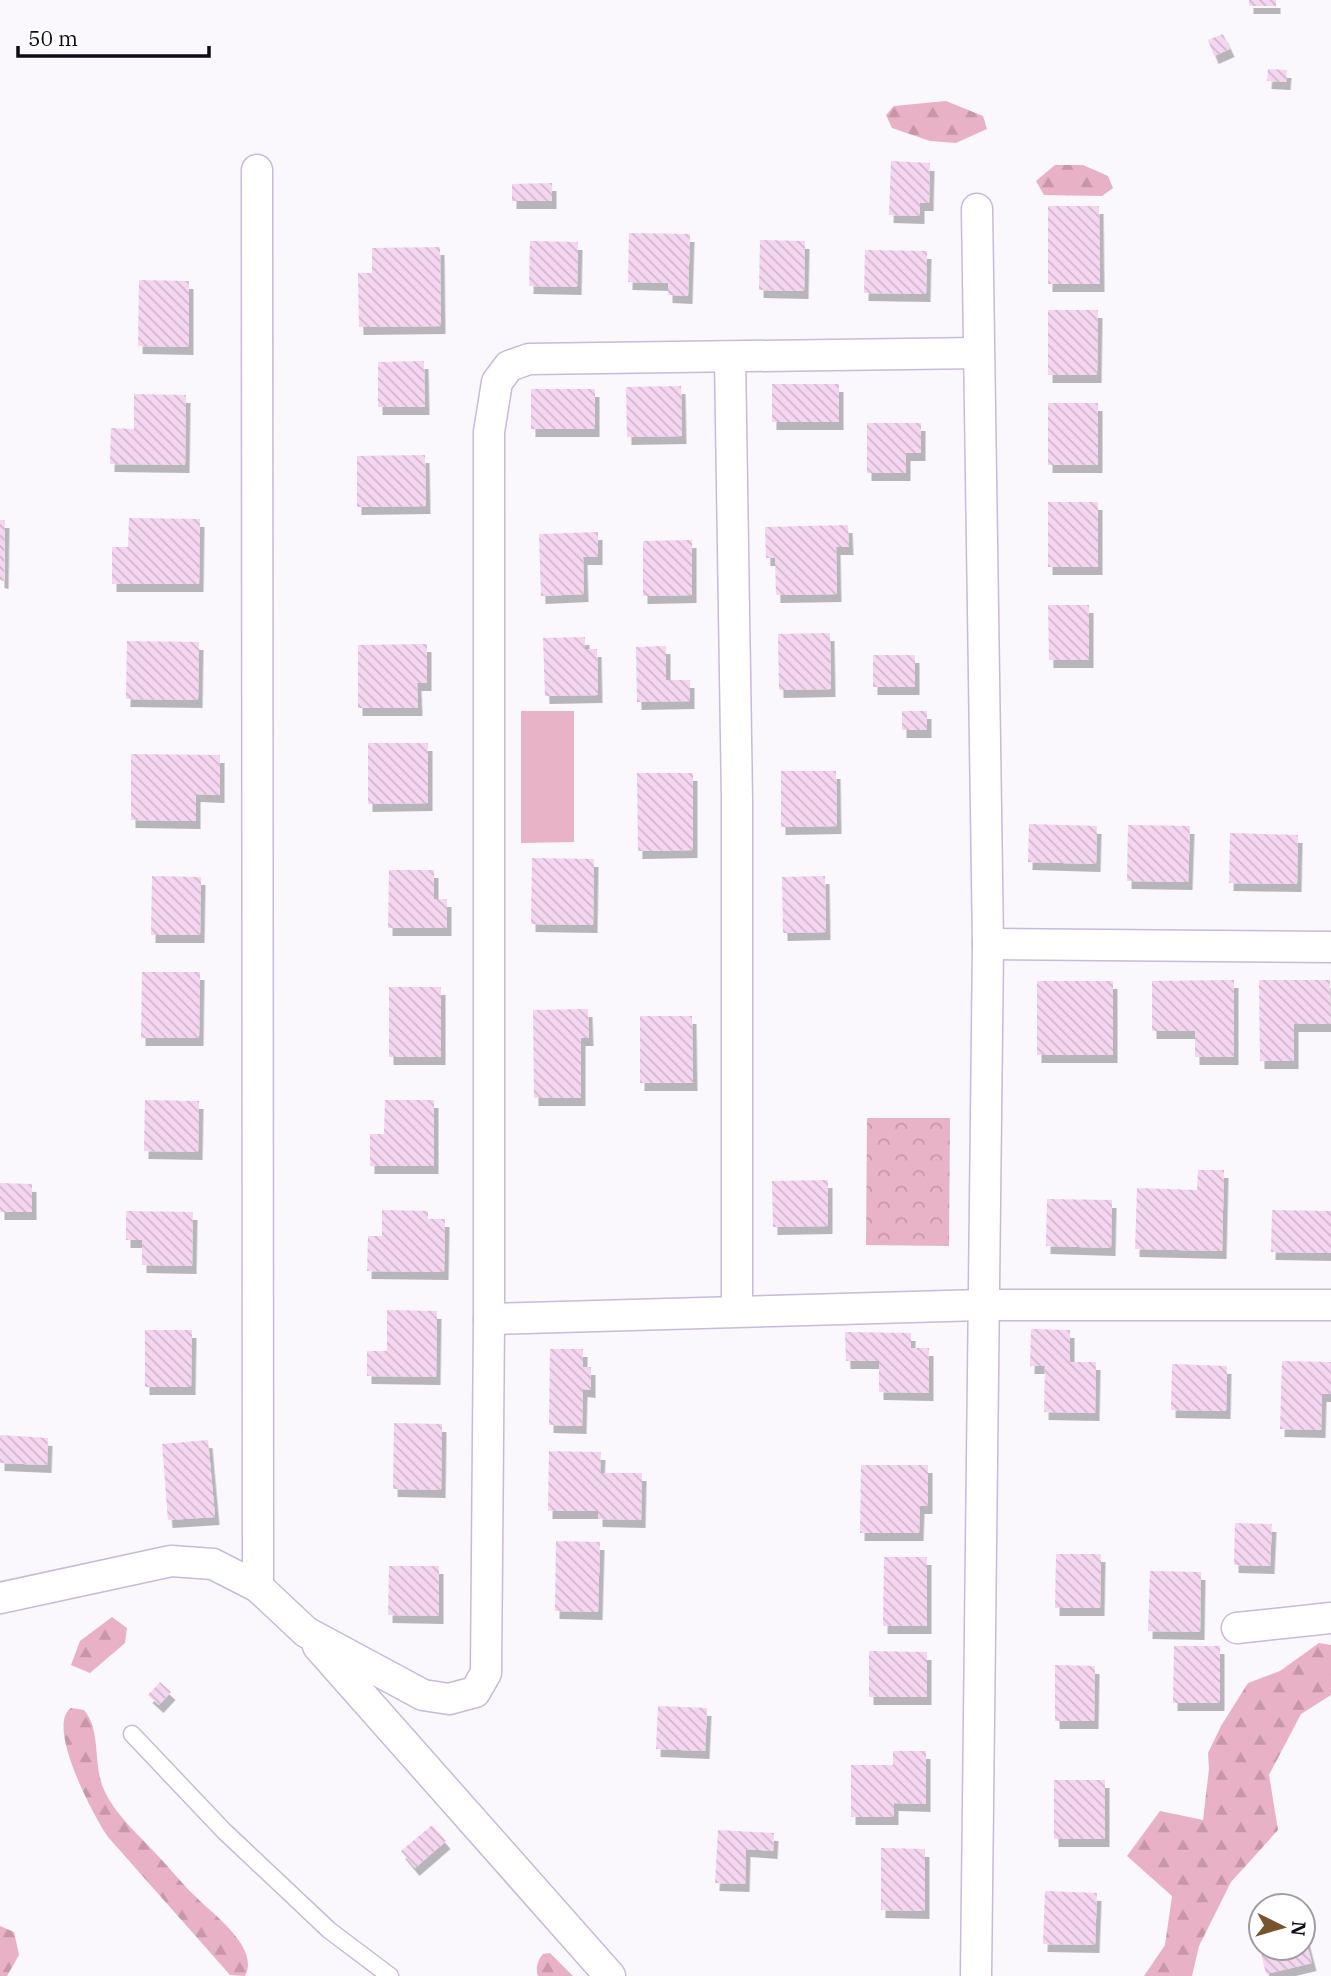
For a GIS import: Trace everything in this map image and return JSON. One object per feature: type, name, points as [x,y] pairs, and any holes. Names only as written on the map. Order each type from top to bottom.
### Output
[{"type":"street","points":[[257,170],[258,1587]]},
{"type":"street","points":[[976,1976],[988,944],[977,209]]},
{"type":"street","points":[[306,1632],[424,1695],[449,1699],[475,1692],[486,1672],[489,1319],[489,432],[497,382],[509,366],[529,359],[978,353]]},
{"type":"street","points":[[730,357],[737,801],[737,1311]]},
{"type":"street","points":[[988,944],[1331,947]]},
{"type":"street","points":[[489,1319],[982,1305],[1331,1305]]},
{"type":"street","points":[[0,1598],[171,1561],[213,1564],[258,1587],[306,1632],[610,1976]]},
{"type":"street","points":[[1237,1628],[1331,1618]]},
{"type":"lane","points":[[132,1734],[224,1831],[329,1930],[390,1976]]},
{"type":"green space","points":[[946,101],[983,116],[987,129],[956,143],[930,141],[892,128],[886,115],[894,106]]},
{"type":"green space","points":[[1055,165],[1083,165],[1108,176],[1113,188],[1102,196],[1044,195],[1036,181]]},
{"type":"green space","points":[[521,711],[574,711],[574,842],[521,843]]},
{"type":"green space","points":[[867,1118],[950,1118],[949,1246],[866,1245]]},
{"type":"green space","points":[[112,1617],[127,1628],[125,1643],[90,1673],[71,1665],[80,1641]]},
{"type":"green space","points":[[1319,1643],[1331,1645],[1331,1695],[1301,1714],[1269,1775],[1278,1830],[1231,1882],[1199,1946],[1192,1976],[1144,1976],[1165,1945],[1172,1896],[1127,1856],[1160,1811],[1203,1820],[1209,1769],[1208,1753],[1221,1726],[1248,1683],[1280,1671]]},
{"type":"green space","points":[[71,1708],[84,1710],[90,1718],[101,1782],[110,1801],[130,1827],[241,1943],[248,1965],[245,1976],[230,1975],[108,1837],[83,1792],[68,1751],[64,1733],[65,1718]]},
{"type":"green space","points":[[0,1926],[14,1932],[19,1955],[7,1976],[0,1976]]},
{"type":"green space","points":[[550,1953],[573,1976],[538,1976],[540,1959],[543,1954]]},
{"type":"building","points":[[1249,0],[1276,0],[1276,6],[1249,6]]},
{"type":"building","points":[[1223,34],[1230,49],[1214,56],[1208,40]]},
{"type":"building","points":[[1268,69],[1287,70],[1286,82],[1267,81]]},
{"type":"building","points":[[891,161],[930,163],[929,203],[920,203],[920,216],[889,215]]},
{"type":"building","points":[[552,183],[552,201],[512,201],[512,184]]},
{"type":"building","points":[[1048,206],[1099,206],[1100,284],[1048,284]]},
{"type":"building","points":[[629,233],[690,234],[688,296],[668,295],[668,283],[628,282]]},
{"type":"building","points":[[760,240],[805,241],[804,291],[759,290]]},
{"type":"building","points":[[530,241],[578,242],[577,287],[529,286]]},
{"type":"building","points":[[440,247],[441,326],[359,327],[358,273],[372,273],[372,248]]},
{"type":"building","points":[[865,250],[927,251],[926,294],[864,293]]},
{"type":"building","points":[[139,280],[189,281],[189,347],[138,346]]},
{"type":"building","points":[[1048,310],[1098,310],[1097,375],[1048,375]]},
{"type":"building","points":[[424,361],[425,407],[378,407],[378,362]]},
{"type":"building","points":[[772,384],[839,384],[839,422],[772,422]]},
{"type":"building","points":[[681,386],[682,436],[627,437],[626,387]]},
{"type":"building","points":[[531,389],[595,389],[595,429],[531,429]]},
{"type":"building","points":[[134,394],[186,395],[185,465],[110,464],[111,428],[134,429]]},
{"type":"building","points":[[1048,403],[1098,403],[1098,465],[1048,465]]},
{"type":"building","points":[[867,423],[921,423],[921,453],[906,453],[906,473],[867,473]]},
{"type":"building","points":[[425,455],[426,506],[357,507],[357,456]]},
{"type":"building","points":[[1048,502],[1098,502],[1098,567],[1048,567]]},
{"type":"building","points":[[129,518],[200,519],[199,584],[112,584],[112,547],[128,547]]},
{"type":"building","points":[[0,520],[5,520],[4,581],[0,580]]},
{"type":"building","points":[[848,525],[849,547],[836,547],[837,594],[776,595],[775,558],[766,558],[765,527]]},
{"type":"building","points":[[598,532],[598,557],[583,557],[584,594],[541,596],[539,534]]},
{"type":"building","points":[[692,540],[692,595],[643,596],[643,541]]},
{"type":"building","points":[[1048,605],[1089,605],[1089,660],[1049,660]]},
{"type":"building","points":[[830,633],[831,689],[779,690],[778,634]]},
{"type":"building","points":[[585,637],[585,649],[597,649],[598,695],[545,696],[543,638]]},
{"type":"building","points":[[127,641],[199,642],[198,700],[126,699]]},
{"type":"building","points":[[427,644],[427,683],[417,683],[418,708],[358,708],[358,645]]},
{"type":"building","points":[[666,646],[666,680],[690,680],[690,701],[637,702],[636,647]]},
{"type":"building","points":[[873,655],[915,655],[915,687],[873,687]]},
{"type":"building","points":[[902,711],[927,711],[927,730],[902,730]]},
{"type":"building","points":[[368,743],[428,743],[428,803],[368,804]]},
{"type":"building","points":[[131,754],[220,755],[220,795],[196,794],[196,821],[131,820]]},
{"type":"building","points":[[781,771],[836,771],[837,826],[781,827]]},
{"type":"building","points":[[637,773],[693,773],[693,850],[638,851]]},
{"type":"building","points":[[1029,824],[1097,826],[1096,864],[1028,862]]},
{"type":"building","points":[[1128,825],[1190,826],[1188,882],[1127,881]]},
{"type":"building","points":[[1230,833],[1298,835],[1297,884],[1229,883]]},
{"type":"building","points":[[532,858],[594,859],[593,925],[531,924]]},
{"type":"building","points":[[389,870],[434,870],[434,899],[447,899],[447,928],[388,928]]},
{"type":"building","points":[[152,876],[201,877],[200,935],[151,935]]},
{"type":"building","points":[[825,876],[826,932],[783,933],[782,877]]},
{"type":"building","points":[[142,972],[200,972],[199,1038],[141,1038]]},
{"type":"building","points":[[1234,980],[1234,1057],[1195,1057],[1195,1031],[1152,1031],[1152,981]]},
{"type":"building","points":[[1259,980],[1330,980],[1331,1024],[1294,1024],[1294,1061],[1260,1061]]},
{"type":"building","points":[[1037,981],[1113,981],[1113,1055],[1037,1055]]},
{"type":"building","points":[[389,987],[441,987],[441,1057],[389,1057]]},
{"type":"building","points":[[588,1009],[589,1038],[581,1038],[581,1098],[534,1098],[533,1010]]},
{"type":"building","points":[[640,1016],[692,1016],[693,1083],[640,1083]]},
{"type":"building","points":[[145,1100],[199,1101],[198,1152],[144,1151]]},
{"type":"building","points":[[385,1100],[434,1100],[434,1166],[370,1166],[370,1134],[384,1134]]},
{"type":"building","points":[[1198,1170],[1224,1170],[1222,1251],[1135,1249],[1137,1188],[1197,1190]]},
{"type":"building","points":[[828,1180],[828,1226],[773,1227],[772,1181]]},
{"type":"building","points":[[0,1183],[32,1184],[32,1212],[0,1212]]},
{"type":"building","points":[[1047,1199],[1112,1200],[1111,1248],[1046,1246]]},
{"type":"building","points":[[382,1210],[428,1211],[428,1219],[445,1219],[444,1272],[367,1271],[368,1236],[382,1236]]},
{"type":"building","points":[[1272,1210],[1331,1211],[1331,1253],[1271,1252]]},
{"type":"building","points":[[126,1211],[193,1212],[192,1266],[142,1265],[142,1240],[126,1240]]},
{"type":"building","points":[[387,1310],[437,1311],[436,1377],[367,1376],[367,1351],[387,1351]]},
{"type":"building","points":[[1031,1329],[1070,1330],[1070,1362],[1096,1362],[1095,1413],[1044,1412],[1045,1366],[1030,1366]]},
{"type":"building","points":[[145,1330],[192,1330],[191,1387],[145,1387]]},
{"type":"building","points":[[845,1332],[911,1333],[911,1348],[929,1348],[929,1393],[879,1392],[879,1361],[846,1361]]},
{"type":"building","points":[[550,1349],[583,1349],[583,1367],[591,1367],[591,1390],[583,1389],[582,1426],[549,1425]]},
{"type":"building","points":[[1282,1361],[1331,1362],[1331,1394],[1322,1394],[1321,1430],[1280,1429]]},
{"type":"building","points":[[1172,1364],[1227,1366],[1226,1411],[1171,1410]]},
{"type":"building","points":[[394,1423],[442,1424],[441,1490],[393,1489]]},
{"type":"building","points":[[0,1435],[48,1438],[47,1465],[0,1463]]},
{"type":"building","points":[[208,1440],[215,1517],[168,1520],[162,1444]]},
{"type":"building","points":[[549,1451],[601,1452],[600,1473],[642,1473],[641,1520],[598,1519],[598,1511],[548,1511]]},
{"type":"building","points":[[861,1465],[928,1465],[928,1506],[920,1506],[919,1533],[860,1533]]},
{"type":"building","points":[[1235,1523],[1272,1524],[1270,1566],[1234,1565]]},
{"type":"building","points":[[556,1541],[600,1542],[598,1612],[555,1611]]},
{"type":"building","points":[[1056,1554],[1101,1554],[1100,1608],[1055,1608]]},
{"type":"building","points":[[884,1557],[927,1557],[927,1626],[883,1626]]},
{"type":"building","points":[[389,1566],[439,1566],[439,1616],[388,1615]]},
{"type":"building","points":[[1150,1571],[1201,1572],[1200,1632],[1148,1631]]},
{"type":"building","points":[[1174,1646],[1220,1646],[1220,1703],[1173,1703]]},
{"type":"building","points":[[869,1651],[927,1652],[927,1697],[869,1697]]},
{"type":"building","points":[[1055,1665],[1095,1666],[1094,1721],[1055,1721]]},
{"type":"building","points":[[160,1682],[171,1692],[159,1705],[148,1695]]},
{"type":"building","points":[[658,1706],[707,1708],[705,1751],[656,1749]]},
{"type":"building","points":[[893,1751],[926,1751],[926,1804],[894,1803],[894,1817],[851,1817],[851,1765],[893,1765]]},
{"type":"building","points":[[1054,1780],[1105,1780],[1105,1839],[1054,1839]]},
{"type":"building","points":[[432,1825],[446,1841],[415,1868],[401,1851]]},
{"type":"building","points":[[718,1830],[774,1833],[773,1851],[746,1849],[745,1884],[715,1883]]},
{"type":"building","points":[[881,1848],[925,1849],[925,1911],[881,1910]]},
{"type":"building","points":[[1045,1891],[1097,1893],[1095,1945],[1043,1944]]},
{"type":"building","points":[[1263,1962],[1312,1963],[1266,1974]]}]
